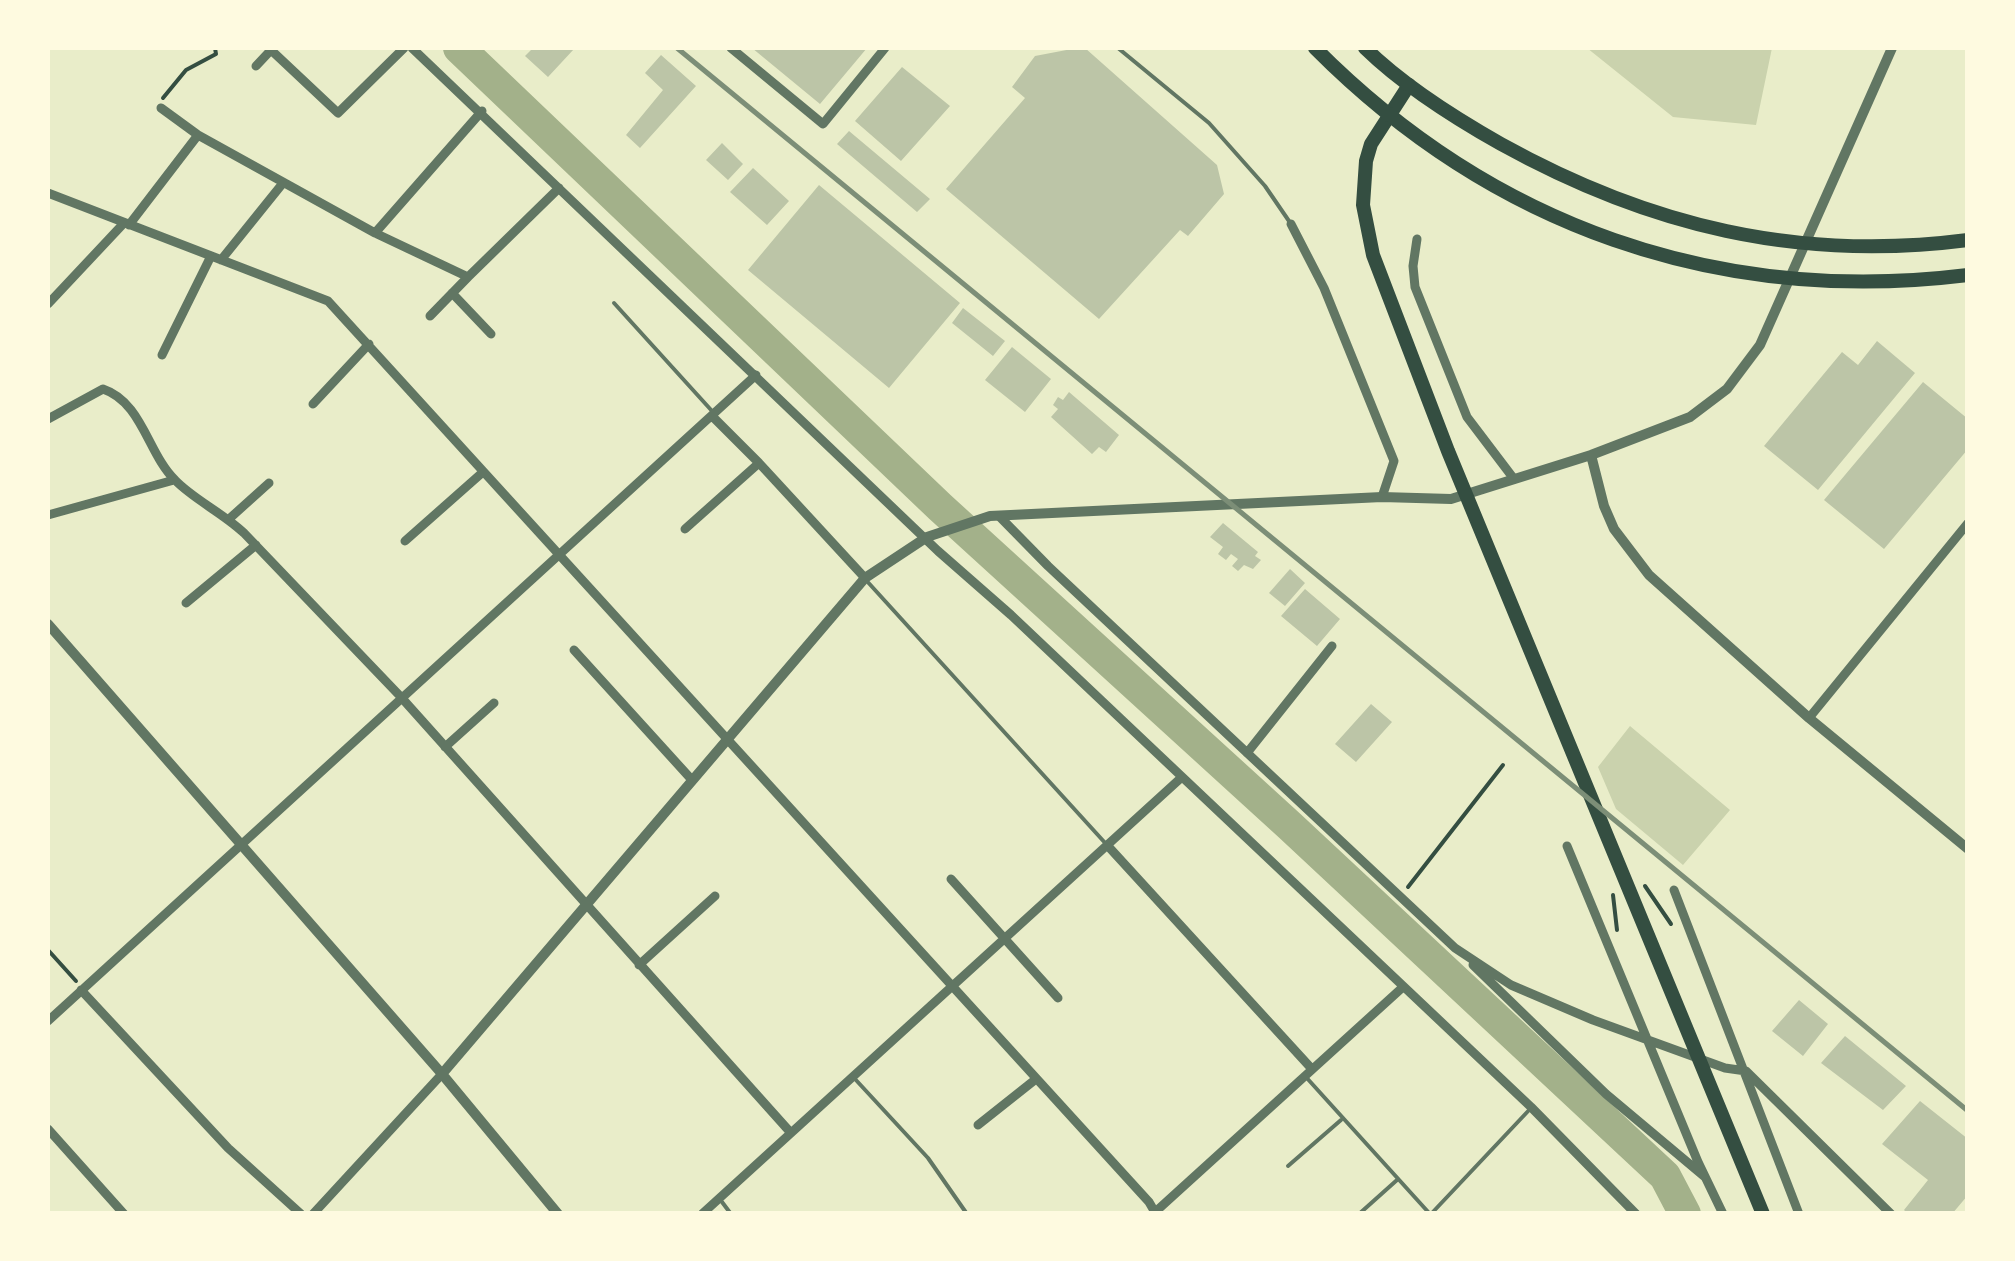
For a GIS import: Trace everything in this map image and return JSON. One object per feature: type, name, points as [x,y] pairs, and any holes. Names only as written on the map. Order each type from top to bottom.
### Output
[{"type":"main road","points":[[1315,48],[1389,116],[1456,163],[1502,190],[1598,234],[1695,264],[1790,280],[1878,282],[1968,275]]},
{"type":"main road","points":[[1365,48],[1408,85],[1530,160],[1627,204],[1715,230],[1806,244],[1968,240]]},
{"type":"main road","points":[[1408,85],[1371,144],[1366,161],[1366,228],[1373,255],[1448,451],[1762,1214]]},
{"type":"street","points":[[256,66],[272,50],[338,114],[404,48]]},
{"type":"street","points":[[412,48],[930,536],[938,551],[1012,615],[1532,1107],[1636,1214]]},
{"type":"street","points":[[731,48],[823,124],[885,48]]},
{"type":"street","points":[[313,1214],[442,1074],[865,578],[930,536],[995,516],[1382,497],[1451,499],[1591,456],[1678,422],[1727,389],[1760,344],[1892,48]]},
{"type":"street","points":[[161,108],[198,135],[283,183],[468,277]]},
{"type":"street","points":[[376,233],[482,111]]},
{"type":"street","points":[[48,304],[126,224],[198,135]]},
{"type":"street","points":[[162,355],[216,258],[283,183]]},
{"type":"street","points":[[430,316],[558,188]]},
{"type":"street","points":[[48,192],[328,301],[1155,1213],[1403,987]]},
{"type":"street","points":[[1291,224],[1324,288],[1394,462],[1382,497]]},
{"type":"street","points":[[1417,240],[1415,287],[1452,380],[1475,432],[1514,479]]},
{"type":"street","points":[[452,293],[491,334]]},
{"type":"street","points":[[313,404],[370,344]]},
{"type":"street","points":[[48,1021],[756,375]]},
{"type":"street","points":[[48,419],[103,389],[129,408],[174,480],[229,519],[400,696],[791,1134]]},
{"type":"street","points":[[713,415],[865,578]]},
{"type":"street","points":[[1591,456],[1604,506],[1630,553],[1678,603],[1809,718],[1968,849]]},
{"type":"street","points":[[685,528],[759,463]]},
{"type":"street","points":[[405,541],[483,472]]},
{"type":"street","points":[[48,516],[174,480]]},
{"type":"street","points":[[229,519],[269,483]]},
{"type":"street","points":[[995,516],[1606,1094],[1707,1179]]},
{"type":"street","points":[[1809,718],[1968,523]]},
{"type":"street","points":[[186,602],[256,546]]},
{"type":"street","points":[[48,624],[442,1074],[558,1214]]},
{"type":"street","points":[[1246,753],[1332,646]]},
{"type":"street","points":[[574,650],[692,780]]},
{"type":"street","points":[[446,747],[494,702]]},
{"type":"street","points":[[702,1214],[1182,777]]},
{"type":"street","points":[[1108,844],[1308,1072]]},
{"type":"street","points":[[1567,846],[1723,1214]]},
{"type":"street","points":[[951,879],[1058,998]]},
{"type":"street","points":[[1674,890],[1799,1214]]},
{"type":"street","points":[[639,965],[715,896]]},
{"type":"street","points":[[1455,948],[1512,985],[1650,1042],[1725,1068],[1746,1071],[1892,1214]]},
{"type":"street","points":[[82,989],[228,1148],[301,1214]]},
{"type":"street","points":[[978,1125],[1036,1078]]},
{"type":"street","points":[[48,1129],[124,1214]]},
{"type":"lane","points":[[1118,48],[1209,123],[1265,186],[1291,224]]},
{"type":"lane","points":[[614,303],[713,415]]},
{"type":"lane","points":[[865,578],[1108,844]]},
{"type":"lane","points":[[1308,1072],[1342,1118],[1431,1214],[1532,1107]]},
{"type":"lane","points":[[852,1075],[928,1158],[967,1214]]},
{"type":"lane","points":[[1288,1166],[1342,1118]]},
{"type":"lane","points":[[1359,1214],[1398,1179]]},
{"type":"lane","points":[[719,1198],[731,1214]]},
{"type":"path","points":[[161,108],[157,105],[186,70],[216,54],[215,48]]},
{"type":"path","points":[[1401,897],[1503,765]]},
{"type":"path","points":[[48,950],[82,989]]},
{"type":"green space","points":[[1587,48],[1772,48],[1756,125],[1673,117]]},
{"type":"green space","points":[[1630,726],[1730,810],[1683,865],[1616,809],[1598,767]]},
{"type":"building","points":[[533,48],[574,49],[548,77],[525,56]]},
{"type":"building","points":[[752,48],[867,48],[820,104]]},
{"type":"building","points":[[1085,48],[1217,165],[1224,194],[1188,236],[1180,230],[1099,319],[946,189],[1025,98],[1012,87],[1035,56]]},
{"type":"building","points":[[661,55],[696,86],[640,148],[626,135],[663,90],[645,73]]},
{"type":"building","points":[[902,67],[950,106],[901,161],[855,121]]},
{"type":"building","points":[[849,131],[930,199],[917,212],[837,144]]},
{"type":"building","points":[[722,143],[743,164],[728,180],[706,160]]},
{"type":"building","points":[[753,168],[789,201],[767,225],[730,192]]},
{"type":"building","points":[[819,185],[960,303],[889,388],[748,270]]},
{"type":"building","points":[[963,308],[1005,341],[993,356],[952,323]]},
{"type":"building","points":[[1877,341],[1915,373],[1818,490],[1764,446],[1842,352],[1858,365]]},
{"type":"building","points":[[1012,347],[1051,379],[1025,412],[985,380]]},
{"type":"building","points":[[1923,382],[1968,419],[1968,449],[1884,549],[1824,500]]},
{"type":"building","points":[[1069,392],[1119,435],[1106,452],[1099,447],[1092,454],[1051,417],[1058,409],[1053,405],[1058,397],[1063,400]]},
{"type":"building","points":[[1223,523],[1258,552],[1255,556],[1261,560],[1253,569],[1244,565],[1238,571],[1232,566],[1238,559],[1231,554],[1226,560],[1218,554],[1223,547],[1210,537]]},
{"type":"building","points":[[1290,569],[1305,583],[1285,606],[1269,593]]},
{"type":"building","points":[[1305,589],[1340,619],[1317,646],[1281,616]]},
{"type":"building","points":[[1371,704],[1392,722],[1356,762],[1335,744]]},
{"type":"building","points":[[1799,1000],[1828,1024],[1803,1056],[1772,1031]]},
{"type":"building","points":[[1845,1036],[1906,1086],[1883,1110],[1821,1063]]},
{"type":"building","points":[[1920,1101],[1968,1139],[1968,1195],[1952,1214],[1908,1214],[1904,1210],[1928,1180],[1882,1144]]},
{"type":"waterway","points":[[459,48],[940,507],[1665,1176],[1685,1214]]},
{"type":"railway","points":[[677,48],[1968,1111]]}]
